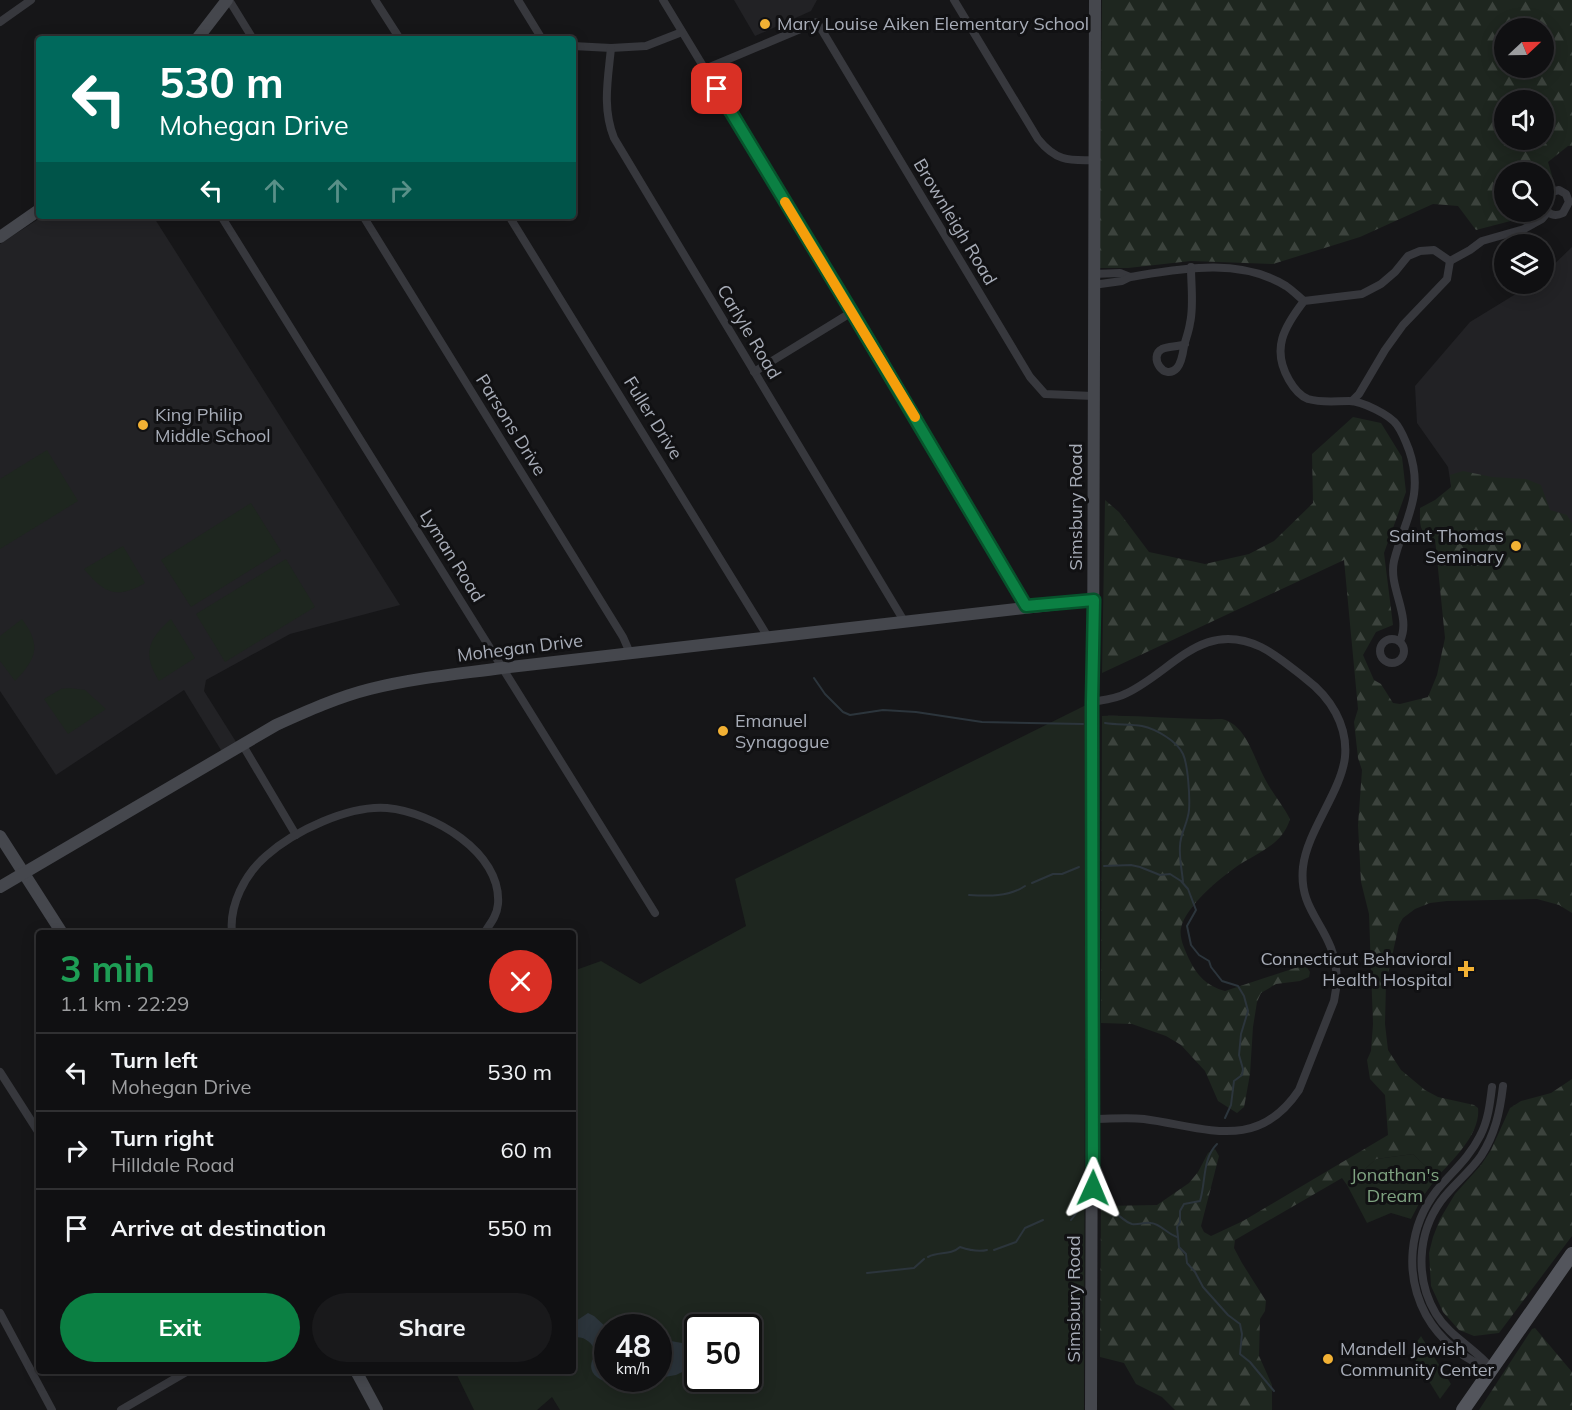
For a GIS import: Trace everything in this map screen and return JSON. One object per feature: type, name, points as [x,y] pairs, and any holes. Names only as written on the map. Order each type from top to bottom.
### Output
[{"type":"main road","points":[[1463,1410],[1572,1254]]},
{"type":"street","points":[[0,22],[31,0]]},
{"type":"street","points":[[199,36],[228,0],[251,36]]},
{"type":"street","points":[[375,0],[398,36]]},
{"type":"street","points":[[518,0],[540,36]]},
{"type":"street","points":[[663,0],[852,312],[1026,606]]},
{"type":"street","points":[[954,0],[1038,139],[1060,158],[1094,160]]},
{"type":"street","name":"Simsbury Road","points":[[1091,1410],[1095,0]]},
{"type":"street","name":"Brownleigh Road","points":[[705,69],[817,22],[1021,364],[1034,382],[1041,391],[1050,395],[1093,396]]},
{"type":"street","points":[[576,46],[611,48],[646,46],[682,32]]},
{"type":"street","name":"Carlyle Road","points":[[611,48],[606,104],[614,138],[904,621]]},
{"type":"street","points":[[1554,190],[1563,192],[1568,198],[1568,206],[1563,213],[1554,214]]},
{"type":"street","points":[[0,237],[36,212]]},
{"type":"street","name":"Lyman Road","points":[[223,219],[655,914]]},
{"type":"street","name":"Parsons Drive","points":[[365,219],[623,637],[630,653]]},
{"type":"street","name":"Fuller Drive","points":[[511,219],[768,637]]},
{"type":"street","points":[[1450,261],[1482,241],[1524,229],[1537,222]]},
{"type":"street","points":[[1400,641],[1404,628],[1393,578],[1394,561],[1411,513],[1416,487],[1410,451],[1396,424],[1375,409],[1352,401],[1330,403],[1306,398],[1293,387],[1284,371],[1280,355],[1281,339],[1291,318],[1304,301],[1362,294],[1381,284],[1408,256],[1420,251],[1434,250],[1450,261]]},
{"type":"street","points":[[1352,401],[1359,394],[1385,350],[1403,326],[1447,279],[1450,261]]},
{"type":"street","points":[[1185,344],[1191,321],[1191,267]]},
{"type":"street","points":[[1093,280],[1122,281],[1130,277],[1191,267],[1231,268],[1264,276],[1286,286],[1304,301]]},
{"type":"street","points":[[754,372],[852,312]]},
{"type":"street","name":"Mohegan Drive","points":[[0,887],[276,725],[322,704],[370,689],[412,680],[502,668],[1094,600]]},
{"type":"street","points":[[1092,702],[1109,700],[1127,693],[1194,647],[1219,640],[1242,641],[1262,647],[1325,694],[1337,714],[1345,747],[1343,767],[1309,845],[1303,867],[1304,888],[1310,910],[1327,938],[1334,956],[1338,979],[1330,1012],[1299,1090],[1293,1099],[1270,1121],[1242,1130],[1214,1131],[1134,1118],[1093,1119]]},
{"type":"street","points":[[242,744],[296,835]]},
{"type":"street","points":[[232,930],[234,906],[249,875],[266,856],[296,835],[341,814],[362,809],[386,808],[433,820],[461,838],[477,853],[490,869],[496,886],[498,904],[494,919],[486,930]]},
{"type":"street","points":[[0,836],[60,930]]},
{"type":"street","points":[[0,1072],[36,1128]]},
{"type":"street","points":[[1492,1369],[1484,1358],[1451,1332],[1436,1313],[1426,1291],[1421,1253],[1435,1210],[1487,1146],[1499,1115],[1503,1086]]},
{"type":"street","points":[[1492,1088],[1483,1131],[1469,1154],[1432,1198],[1416,1227],[1412,1253],[1415,1288],[1432,1324],[1449,1344],[1472,1362],[1492,1369]]},
{"type":"street","points":[[1,1318],[52,1410]]},
{"type":"street","points":[[121,1410],[183,1374]]},
{"type":"street","points":[[358,1374],[377,1410]]},
{"type":"shaded area","name":"Mary Louise Aiken Elementary School","points":[[734,0],[817,0],[811,11],[755,36]]},
{"type":"shaded area","name":"King Philip Middle School","points":[[38,219],[155,219],[400,605],[290,634],[206,680],[204,691],[238,745],[224,755],[184,690],[56,775],[0,691],[0,244]]},
{"type":"shaded area","name":"Saint Thomas Seminary","points":[[1572,247],[1572,911],[1473,625],[1448,467],[1417,423],[1415,386],[1470,322],[1516,294],[1554,294],[1554,264]]},
{"type":"shaded area","points":[[588,1313],[594,1316],[594,1348],[590,1342],[576,1337],[576,1321]]},
{"type":"shaded area","points":[[672,1341],[684,1343],[684,1371],[672,1376]]},
{"type":"shaded area","points":[[594,1357],[594,1374],[591,1369]]},
{"type":"green space","points":[[1102,0],[1572,0],[1572,146],[1568,146],[1548,162],[1494,162],[1494,222],[1507,222],[1476,230],[1458,206],[1433,204],[1360,237],[1273,264],[1191,261],[1128,268],[1099,268]]},
{"type":"green space","points":[[1353,417],[1381,423],[1402,457],[1406,492],[1384,553],[1393,625],[1376,632],[1363,655],[1374,680],[1381,684],[1393,703],[1400,704],[1428,697],[1437,675],[1445,638],[1435,539],[1425,534],[1421,527],[1420,508],[1451,487],[1450,475],[1463,471],[1492,477],[1526,479],[1541,485],[1550,510],[1567,515],[1572,523],[1572,913],[1559,905],[1537,899],[1447,901],[1430,903],[1415,909],[1403,918],[1399,925],[1386,983],[1385,1024],[1388,1050],[1401,1070],[1425,1090],[1438,1097],[1474,1105],[1478,1108],[1478,1117],[1471,1136],[1451,1163],[1437,1177],[1413,1154],[1376,1159],[1347,1185],[1342,1178],[1235,1240],[1234,1248],[1266,1301],[1265,1311],[1260,1319],[1259,1356],[1272,1385],[1272,1410],[1175,1410],[1162,1397],[1136,1384],[1124,1363],[1100,1357],[1101,1206],[1157,1205],[1189,1183],[1208,1153],[1215,1149],[1219,1156],[1201,1226],[1204,1232],[1211,1236],[1243,1221],[1388,1135],[1385,1095],[1370,1079],[1367,1060],[1371,1051],[1373,1024],[1369,914],[1361,882],[1358,825],[1362,770],[1358,758],[1354,722],[1358,709],[1344,560],[1102,673],[1105,500],[1119,512],[1149,552],[1205,564],[1249,554],[1274,541],[1313,503],[1312,454]]},
{"type":"green space","points":[[47,450],[78,501],[0,549],[0,479]]},
{"type":"green space","points":[[251,503],[281,551],[191,607],[161,560]]},
{"type":"green space","points":[[123,546],[145,583],[126,591],[111,591],[98,584],[84,569]]},
{"type":"green space","points":[[286,559],[315,607],[225,662],[196,614]]},
{"type":"green space","points":[[22,619],[32,637],[34,652],[28,666],[15,681],[0,661],[0,636]]},
{"type":"green space","points":[[171,619],[195,658],[159,681],[150,662],[150,647],[157,634]]},
{"type":"green space","points":[[61,689],[85,690],[106,709],[68,734],[44,699]]},
{"type":"green space","points":[[1086,705],[1084,1410],[560,1410],[552,1397],[537,1410],[474,1410],[456,1374],[576,1374],[576,970],[601,961],[640,984],[746,926],[735,879]]},
{"type":"green space","points":[[1102,716],[1222,719],[1231,722],[1244,735],[1268,784],[1290,819],[1275,842],[1221,878],[1196,902],[1181,928],[1183,944],[1192,965],[1203,980],[1219,989],[1225,991],[1301,966],[1306,966],[1310,972],[1309,977],[1300,981],[1276,984],[1261,993],[1257,1002],[1253,1027],[1250,1074],[1244,1107],[1237,1113],[1218,1101],[1205,1071],[1181,1045],[1166,1036],[1132,1024],[1101,1023]]},
{"type":"green space","points":[[1572,1079],[1572,1236],[1499,1333],[1474,1336],[1459,1330],[1443,1312],[1431,1286],[1429,1253],[1440,1219],[1455,1194],[1491,1150],[1510,1108],[1521,1101],[1551,1093]]},
{"type":"green space","name":"Jonathan's Dream","points":[[1413,1154],[1437,1177],[1411,1219],[1391,1213],[1367,1223],[1347,1185],[1376,1159]]},
{"type":"green space","points":[[1535,1328],[1572,1372],[1572,1410],[1479,1410],[1532,1329]]},
{"type":"green space","points":[[1421,1336],[1451,1384],[1440,1399],[1410,1351]]},
{"type":"waterway","points":[[814,678],[825,694],[843,712],[850,715],[883,710],[916,712],[982,722],[1083,724]]},
{"type":"waterway","points":[[1105,723],[1142,726],[1153,730],[1166,736],[1183,754],[1189,789],[1188,815],[1180,842],[1183,882]]},
{"type":"waterway","points":[[1104,866],[1131,865],[1160,875],[1170,874],[1181,881],[1188,889],[1196,910],[1187,926],[1191,945],[1199,955],[1209,961],[1222,981],[1238,986],[1244,996],[1248,1011],[1241,1034],[1239,1055],[1243,1069],[1242,1075],[1234,1081],[1231,1105],[1225,1118]]},
{"type":"waterway","points":[[1032,883],[1079,867]]},
{"type":"waterway","points":[[969,895],[1005,894],[1025,886]]},
{"type":"waterway","points":[[1217,1144],[1209,1157],[1200,1201],[1184,1204],[1180,1211],[1180,1222],[1177,1227],[1179,1247],[1186,1254],[1187,1263],[1203,1287],[1228,1315],[1240,1324],[1242,1334],[1240,1354],[1250,1362],[1274,1391]]},
{"type":"waterway","points":[[1071,1220],[1081,1207]]},
{"type":"waterway","points":[[1102,1209],[1111,1210],[1132,1224],[1155,1224],[1177,1237]]},
{"type":"waterway","points":[[994,1250],[1016,1242],[1025,1228],[1043,1220]]},
{"type":"waterway","points":[[928,1257],[952,1252],[960,1247],[987,1250]]},
{"type":"waterway","points":[[867,1273],[914,1268],[924,1259]]},
{"type":"slow traffic","points":[[785,202],[915,417]]},
{"type":"place","name":"Mary Louise Aiken Elementary School","points":[[765,24]]},
{"type":"place","name":"King Philip Middle School","points":[[143,425]]},
{"type":"place","name":"Saint Thomas Seminary","points":[[1516,546]]},
{"type":"place","name":"Emanuel Synagogue","points":[[723,731]]},
{"type":"place","name":"Connecticut Behavioral Health Hospital","points":[[1466,969]]},
{"type":"place","name":"Mandell Jewish Community Center","points":[[1328,1359]]},
{"type":"route","points":[[717,89],[1026,606],[1094,600],[1092,702],[1093,1188]]}]
